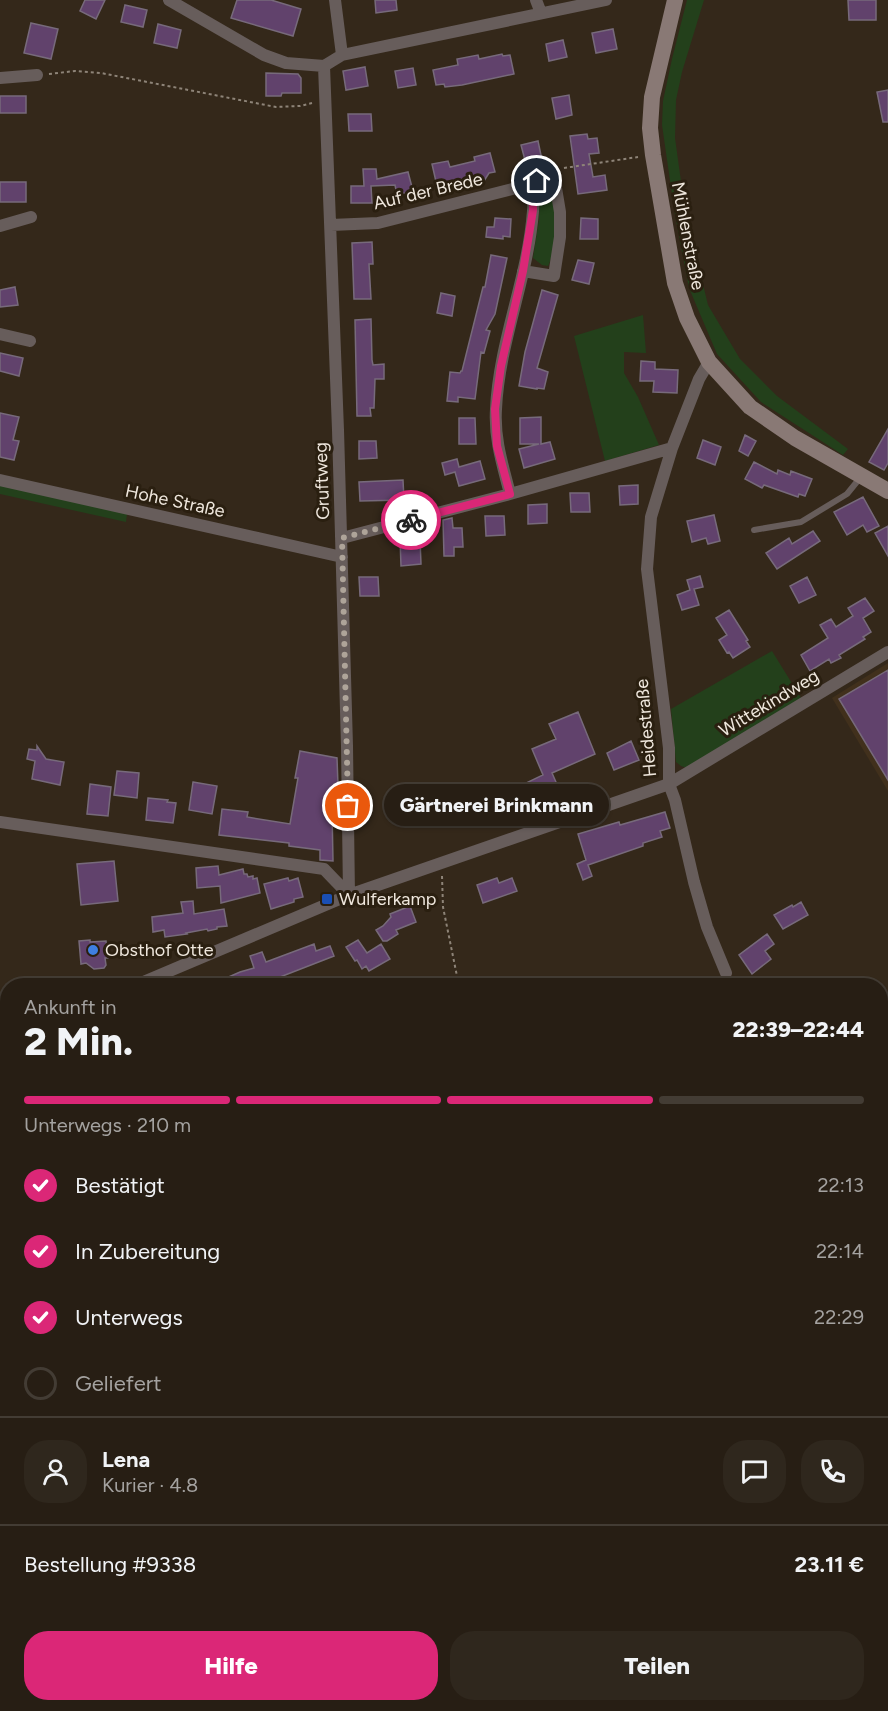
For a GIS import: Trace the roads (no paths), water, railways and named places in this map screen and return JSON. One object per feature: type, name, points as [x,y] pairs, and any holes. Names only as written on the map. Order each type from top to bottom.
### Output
[{"type":"street","points":[[169,0],[264,55],[286,63],[324,66],[342,55],[606,0]]},
{"type":"street","points":[[335,0],[342,55]]},
{"type":"street","points":[[536,0],[541,13]]},
{"type":"street","name":"Mühlenstraße","points":[[675,0],[652,97],[650,128],[675,283],[687,318],[709,362],[750,407],[795,438],[888,491]]},
{"type":"street","name":"Gruftweg","points":[[324,66],[342,538],[349,895]]},
{"type":"street","points":[[0,78],[37,75]]},
{"type":"street","name":"Auf der Brede","points":[[331,225],[378,223],[532,184],[554,176],[560,212],[560,237],[554,276],[523,271]]},
{"type":"street","points":[[510,494],[497,446],[495,409],[501,366],[523,271],[533,210],[532,184]]},
{"type":"street","points":[[0,226],[31,218]]},
{"type":"street","points":[[0,334],[30,341]]},
{"type":"street","name":"Heidestraße","points":[[153,978],[349,895],[669,784],[669,748],[647,569],[651,517],[672,448],[699,379],[709,362]]},
{"type":"street","points":[[342,538],[672,448]]},
{"type":"street","name":"Hohe Straße","points":[[0,480],[342,556]]},
{"type":"street","name":"Wittekindweg","points":[[669,784],[888,652]]},
{"type":"street","points":[[669,784],[697,894],[707,927],[726,973]]},
{"type":"street","points":[[0,822],[324,869],[349,895]]},
{"type":"lane","points":[[754,530],[801,522],[847,494],[861,475]]},
{"type":"place","name":"Gärtnerei Brinkmann","points":[[348,806]]},
{"type":"place","name":"Wulferkamp","points":[[327,899]]},
{"type":"place","name":"Obsthof Otte","points":[[93,950]]}]
